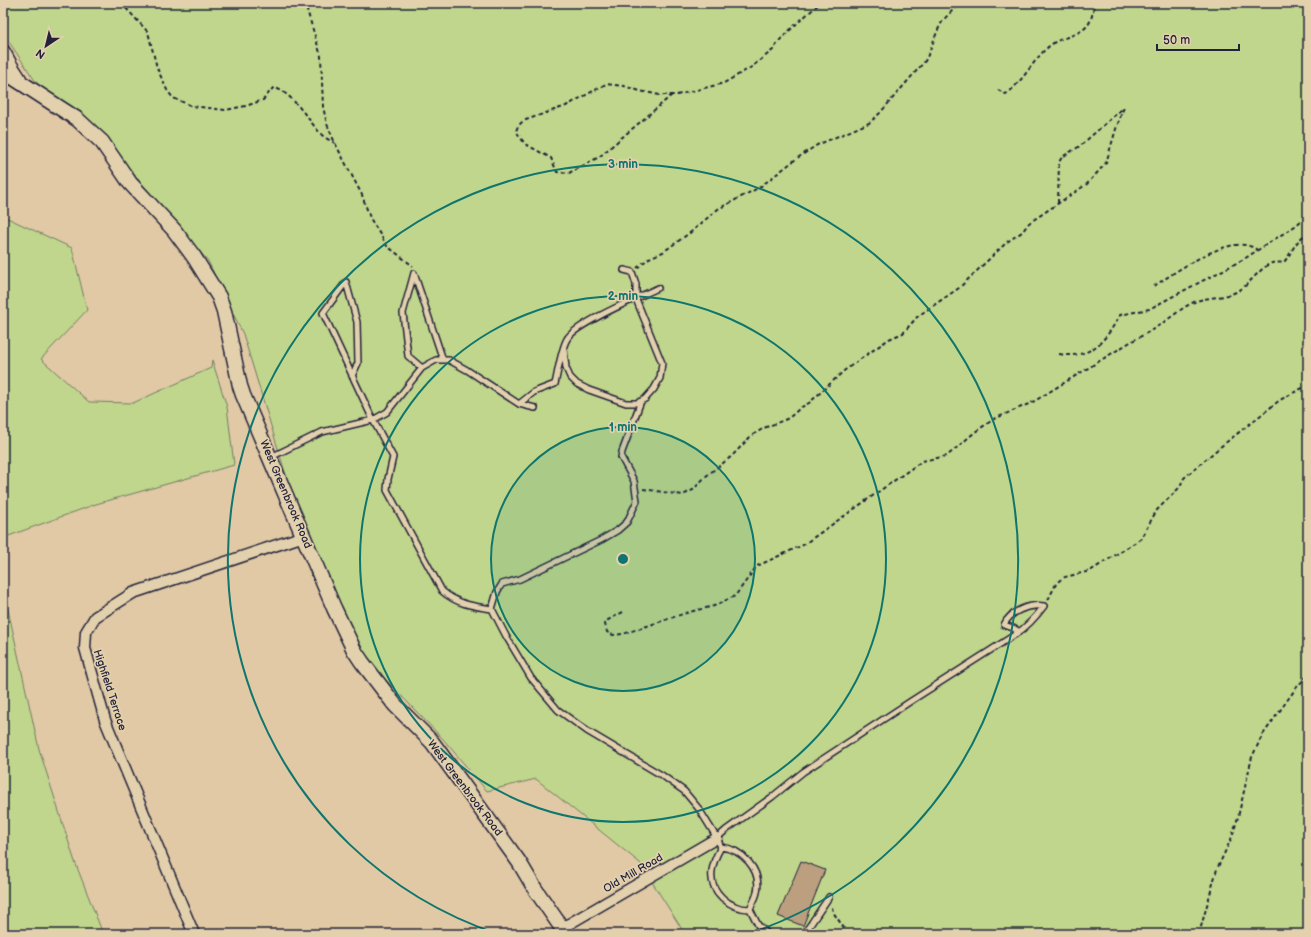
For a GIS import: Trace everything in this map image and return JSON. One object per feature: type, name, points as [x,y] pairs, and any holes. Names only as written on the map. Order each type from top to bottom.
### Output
[{"type":"street","points":[[3,52],[22,82]]},
{"type":"street","name":"West Greenbrook Road","points":[[3,71],[78,119],[102,142],[130,183],[174,230],[194,257],[219,297],[228,326],[240,386],[334,608],[354,650],[395,705],[432,742],[519,862],[560,932]]},
{"type":"street","name":"Highfield Terrace","points":[[194,934],[105,720],[84,648],[86,632],[94,617],[132,593],[304,536]]},
{"type":"street","name":"Old Mill Road","points":[[560,932],[719,842]]},
{"type":"lane","points":[[564,349],[566,368],[570,377],[577,384],[588,390],[626,403],[637,403],[645,399],[654,389],[660,378],[662,363],[636,299],[636,284],[632,272],[624,270]]},
{"type":"lane","points":[[422,368],[408,356],[403,313],[414,272],[443,360]]},
{"type":"lane","points":[[352,376],[358,363],[356,322],[346,282],[323,313],[352,376],[373,420],[393,457],[387,490],[442,591],[450,598],[467,605],[492,609]]},
{"type":"lane","points":[[519,404],[534,392],[555,384],[566,339],[569,336],[584,324],[658,288]]},
{"type":"lane","points":[[271,457],[322,432],[373,420],[387,412],[422,368],[436,360],[450,360],[519,404],[535,408]]},
{"type":"lane","points":[[641,401],[621,457],[634,481],[637,501],[627,522],[618,530],[601,540],[557,562],[520,579],[502,584],[497,592],[492,609],[531,678],[558,710],[587,731],[663,776],[684,791],[699,809],[719,842],[751,863],[757,878],[757,892],[750,909],[758,925],[768,934]]},
{"type":"lane","points":[[1016,634],[1018,631],[1004,625],[1011,615],[1029,606],[1044,606]]},
{"type":"lane","points":[[750,909],[741,909],[730,904],[714,887],[712,872],[719,842],[726,830],[772,797],[803,772],[1026,627],[1044,606]]},
{"type":"lane","points":[[804,934],[829,896]]},
{"type":"path","points":[[128,3],[124,6],[148,32],[157,68],[167,90],[173,98],[192,106],[225,110],[246,106],[263,100],[273,88],[278,88],[299,106],[322,136],[335,143]]},
{"type":"path","points":[[313,3],[307,10],[321,56],[322,107],[327,124],[335,143],[362,194],[370,218],[387,246],[413,266]]},
{"type":"path","points":[[672,95],[599,157],[569,173],[557,172],[551,158],[525,144],[516,131],[518,126],[523,121],[566,106],[606,84],[624,86],[640,92],[660,96],[672,95],[677,95],[724,83],[750,68],[773,50],[779,41],[794,26],[820,3]]},
{"type":"path","points":[[632,272],[649,258],[663,252],[691,232],[718,209],[760,187],[817,145],[869,123],[880,113],[925,61],[941,24],[960,3]]},
{"type":"path","points":[[998,90],[1006,94],[1014,89],[1046,50],[1057,41],[1087,27],[1095,3]]},
{"type":"path","points":[[635,488],[683,495],[693,490],[705,477],[732,456],[751,436],[764,428],[789,418],[800,408],[809,403],[845,370],[889,339],[903,333],[918,316],[960,288],[1007,242],[1022,232],[1029,223],[1058,204],[1086,184],[1106,163],[1124,107],[1080,146],[1062,157],[1059,162],[1058,204]]},
{"type":"path","points":[[1059,354],[1068,356],[1085,354],[1104,340],[1120,315],[1149,309],[1244,259],[1308,215]]},
{"type":"path","points":[[623,612],[608,620],[605,624],[607,632],[613,634],[623,634],[689,612],[714,606],[735,596],[757,566],[803,545],[922,461],[947,456],[975,432],[994,419],[1033,402],[1132,341],[1146,334],[1152,328],[1192,303],[1201,299],[1220,298],[1236,292],[1247,285],[1262,270],[1271,264],[1284,262],[1298,242],[1308,234]]},
{"type":"path","points":[[1154,286],[1191,262],[1220,248],[1239,245],[1252,246],[1257,250]]},
{"type":"path","points":[[1044,606],[1056,584],[1060,580],[1065,577],[1090,571],[1141,538],[1157,510],[1178,488],[1184,478],[1219,448],[1280,400],[1308,385]]},
{"type":"path","points":[[1199,934],[1217,869],[1232,837],[1236,824],[1252,757],[1262,736],[1296,688],[1308,675]]},
{"type":"path","points":[[829,896],[833,912],[848,934]]},
{"type":"green space","points":[[3,3],[1308,3],[1308,934],[685,934],[640,863],[536,779],[487,791],[443,739],[359,652],[293,498],[243,334],[208,261],[99,133],[40,88],[3,33]]},
{"type":"green space","points":[[3,216],[72,248],[87,310],[41,359],[89,402],[133,403],[211,368],[212,360],[227,407],[234,465],[96,504],[3,538]]},
{"type":"green space","points":[[3,587],[39,749],[75,862],[103,934],[3,934]]},
{"type":"building","points":[[801,861],[825,870],[803,926],[778,916]]}]
